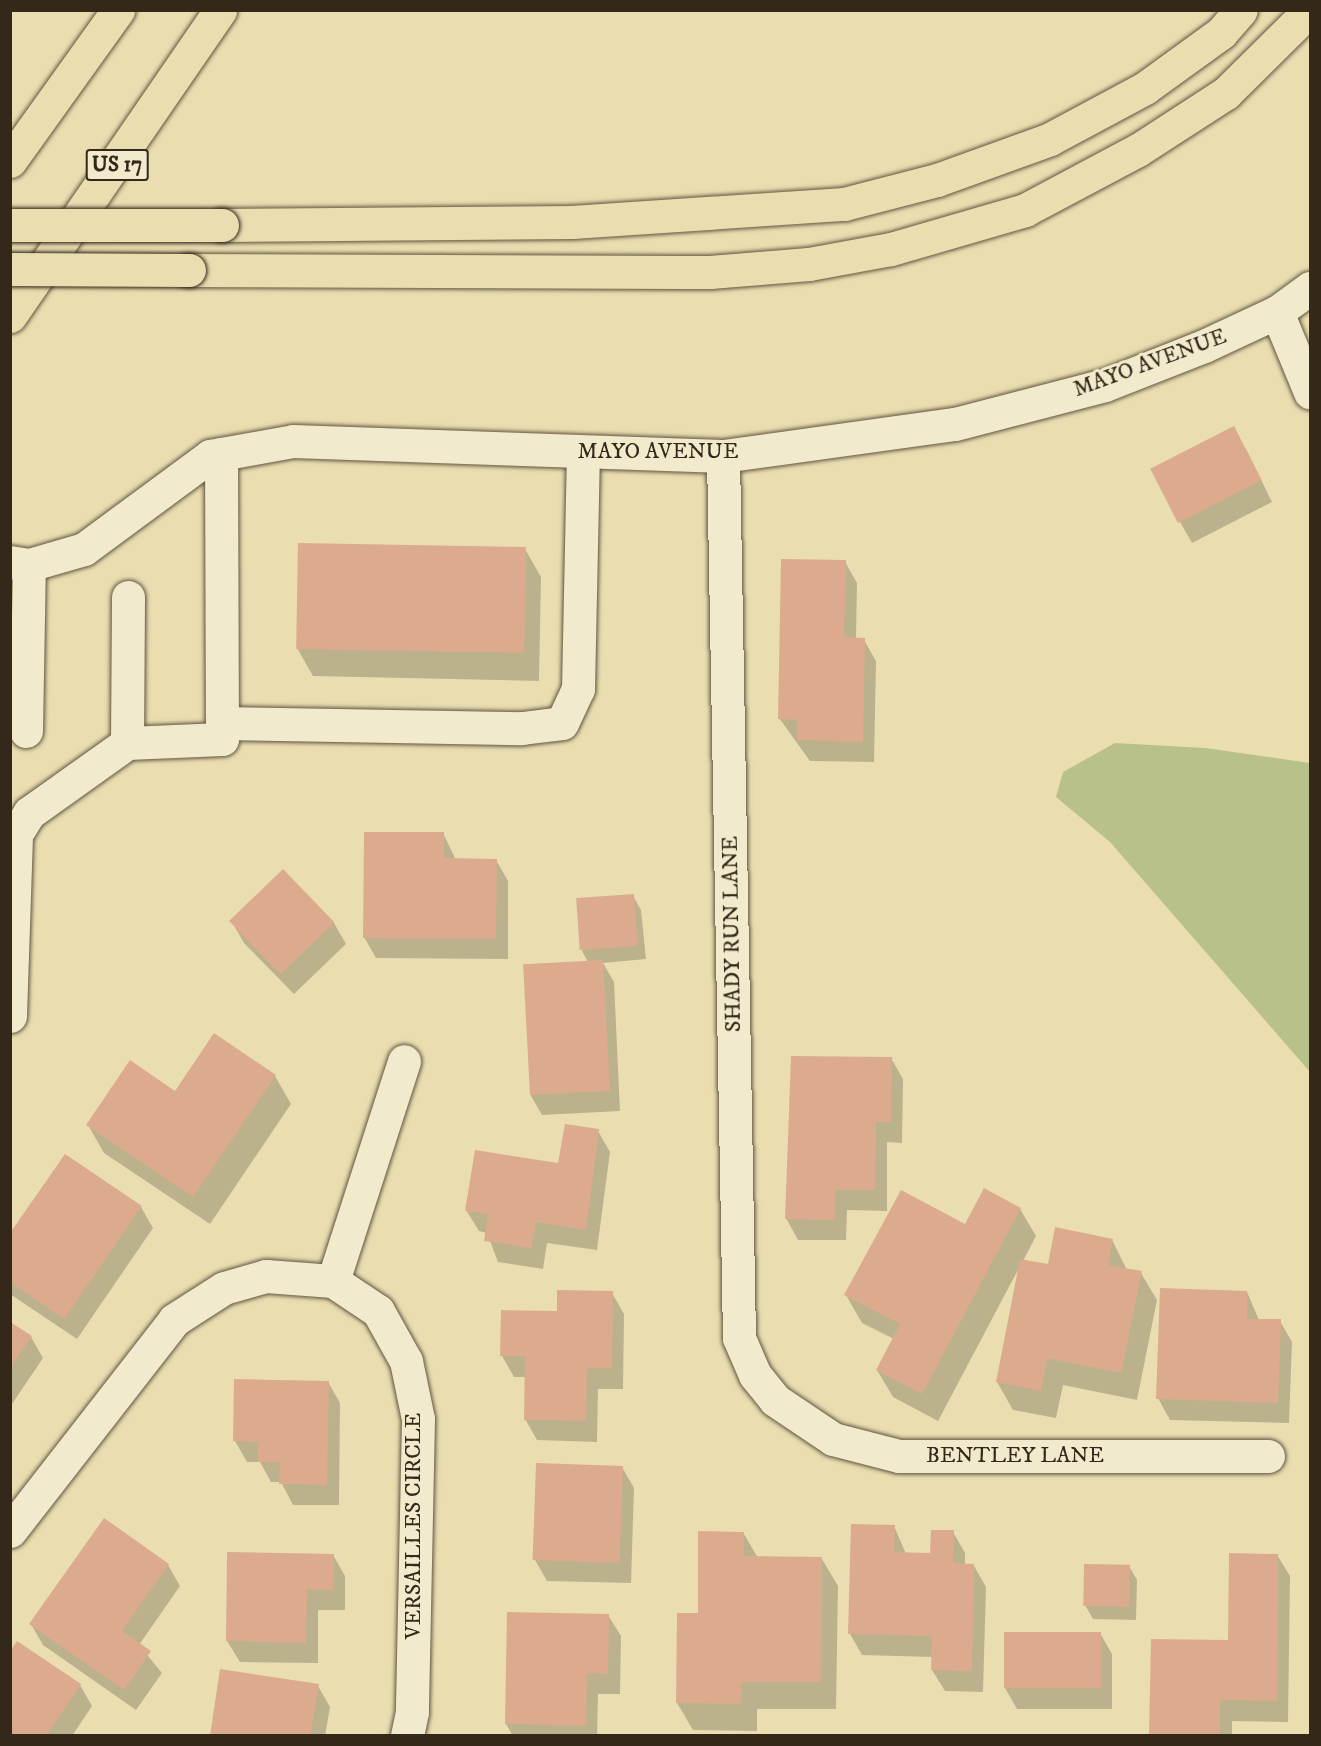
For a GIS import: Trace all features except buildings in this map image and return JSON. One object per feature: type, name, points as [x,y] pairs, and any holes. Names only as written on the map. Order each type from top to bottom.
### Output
[{"type":"main road","points":[[10,160],[118,10]]},
{"type":"main road","name":"US 17","points":[[10,316],[220,10]]},
{"type":"main road","points":[[10,225],[572,222],[844,204],[937,180],[1050,139],[1145,88],[1221,33],[1240,10]]},
{"type":"main road","points":[[10,269],[710,272],[809,264],[891,249],[1025,210],[1138,150],[1226,93],[1310,10]]},
{"type":"street","name":"MAYO AVENUE","points":[[20,563],[84,549],[138,504],[210,456],[293,441],[723,456],[955,424],[1105,385],[1277,312],[1311,288]]},
{"type":"street","points":[[1277,312],[1311,392]]},
{"type":"street","points":[[222,723],[522,728],[562,723],[578,689],[583,452]]},
{"type":"street","points":[[10,1016],[18,827],[52,793],[127,743],[222,739],[221,454]]},
{"type":"street","name":"SHADY RUN LANE","points":[[723,456],[739,1338],[755,1375],[775,1400]]},
{"type":"street","points":[[20,563],[26,731]]},
{"type":"street","points":[[127,743],[128,597]]},
{"type":"street","points":[[333,1281],[404,1061]]},
{"type":"street","name":"VERSAILLES CIRCLE","points":[[10,1531],[174,1320],[224,1288],[266,1276],[333,1281],[378,1311],[406,1361],[418,1419],[412,1712],[407,1736]]},
{"type":"street","name":"BENTLEY LANE","points":[[775,1400],[833,1439],[899,1456],[1268,1456]]},
{"type":"green space","points":[[1115,743],[1205,748],[1310,763],[1310,1072],[1110,842],[1056,797],[1063,772]]}]
